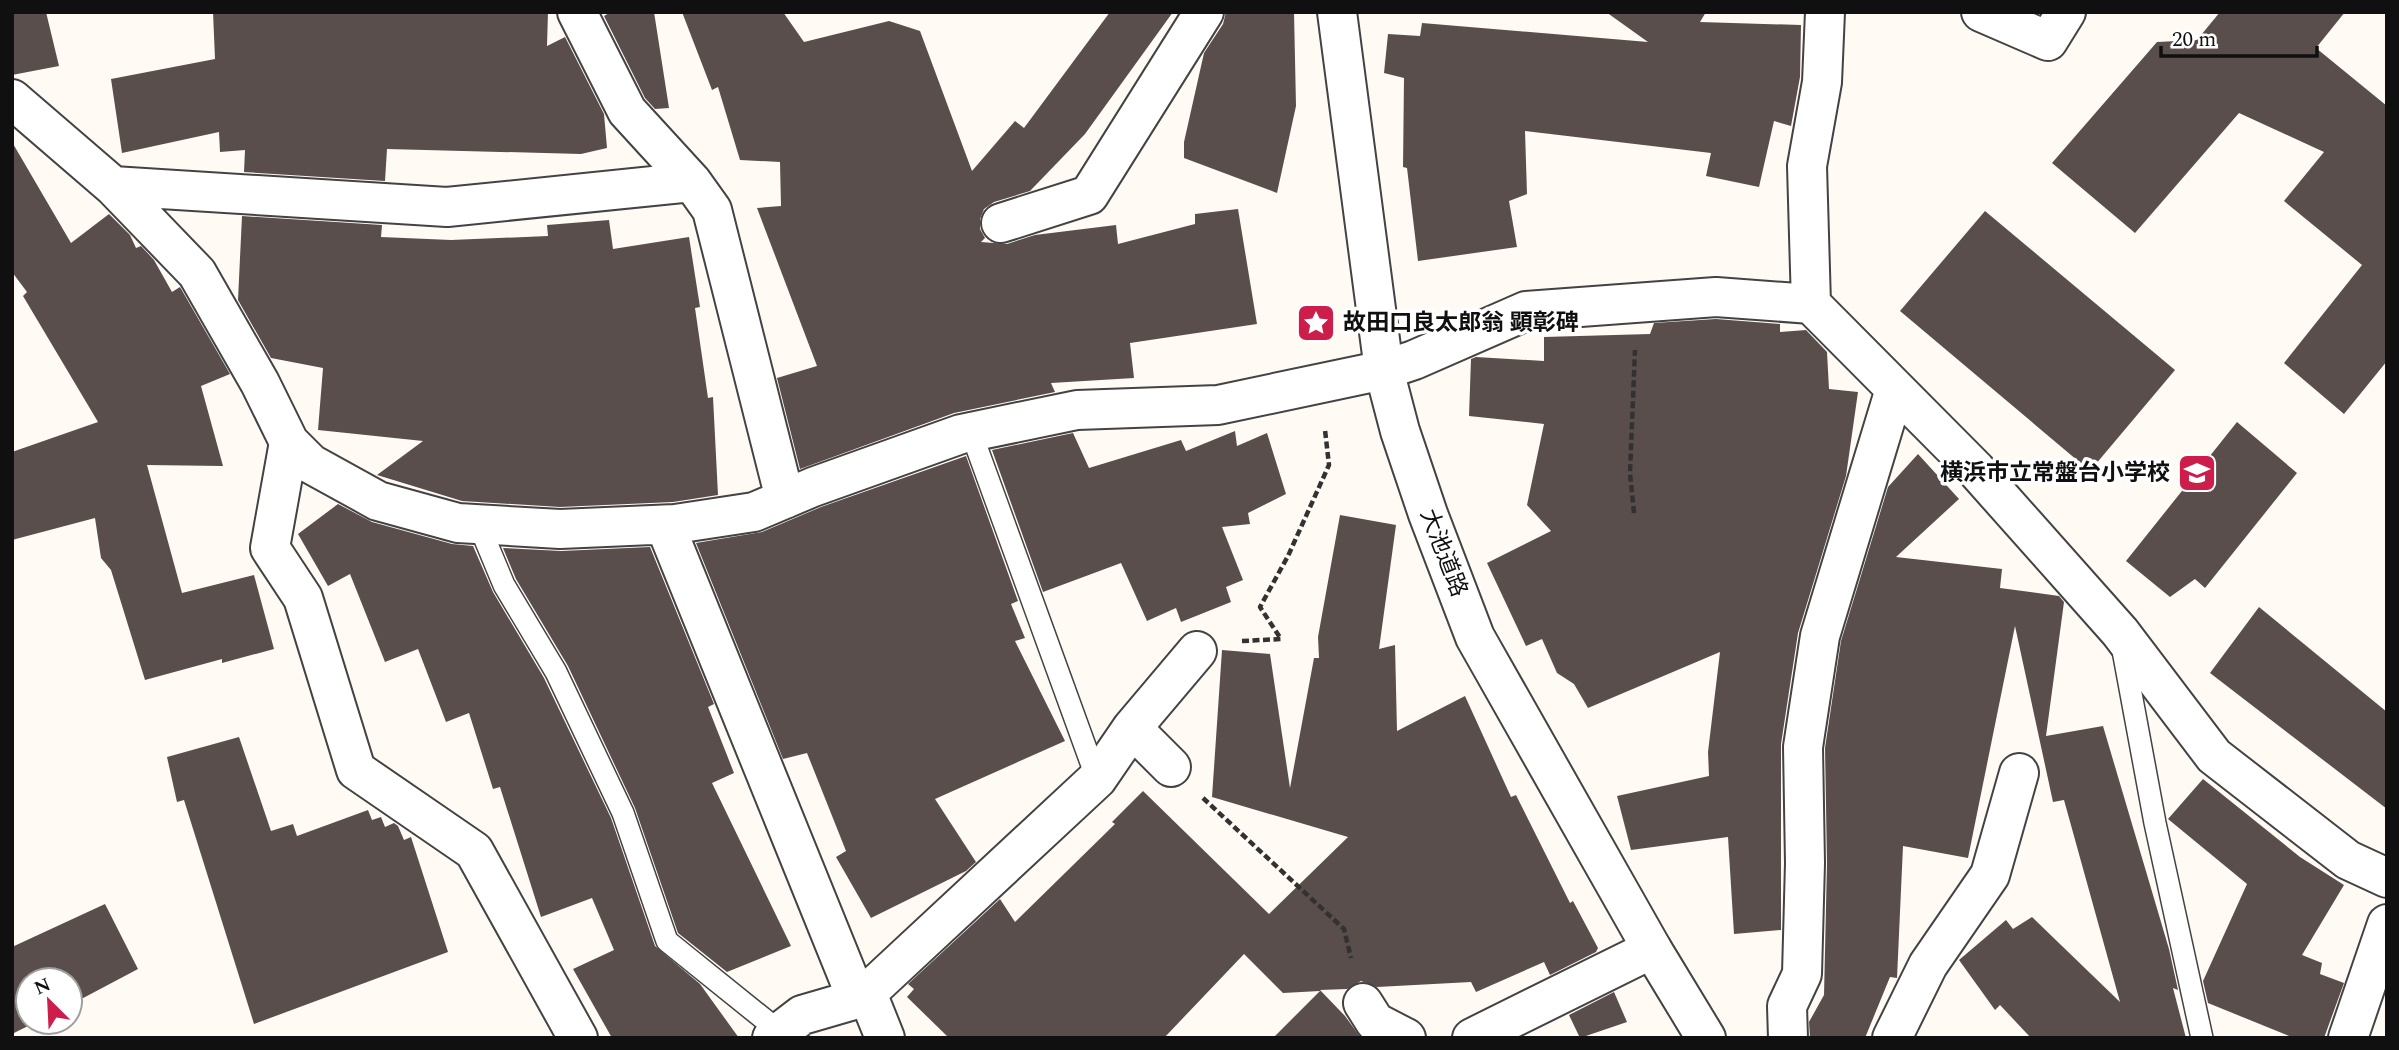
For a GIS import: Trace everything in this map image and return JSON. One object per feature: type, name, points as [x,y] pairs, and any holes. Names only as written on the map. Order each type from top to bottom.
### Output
[{"type":"street","points":[[577,12],[627,111],[692,182],[712,210],[785,499]]},
{"type":"street","points":[[1000,223],[1088,195],[1204,12]]},
{"type":"street","name":"大池道路","points":[[1337,12],[1384,370],[1400,431],[1475,636],[1652,949],[1706,1038]]},
{"type":"street","points":[[1811,304],[1807,166],[1822,82],[1825,12]]},
{"type":"street","points":[[1981,12],[2048,41],[2066,12]]},
{"type":"street","points":[[12,99],[113,186],[197,273],[289,442],[311,464],[378,501],[458,523],[560,530],[665,524],[754,512],[971,432],[1077,411],[1218,405],[1302,385],[1384,370],[1414,360],[1526,311],[1716,297],[1811,304],[1976,470],[2120,632],[2214,756],[2348,860],[2387,878]]},
{"type":"street","points":[[113,186],[447,207],[692,182]]},
{"type":"street","points":[[1788,1038],[1787,1006],[1802,974],[1805,863],[1802,747],[1820,636],[1895,389]]},
{"type":"street","points":[[289,442],[270,548],[303,598],[356,771],[474,851],[578,1038]]},
{"type":"street","points":[[665,524],[862,996],[885,1038]]},
{"type":"street","points":[[776,1035],[802,1015],[862,996],[1097,779],[1132,728],[1197,651]]},
{"type":"street","points":[[1132,728],[1171,767]]},
{"type":"street","points":[[1892,1038],[1928,965],[1990,875],[2019,773]]},
{"type":"street","points":[[2348,1038],[2387,924]]},
{"type":"street","points":[[1472,1038],[1652,949]]},
{"type":"street","points":[[1363,1003],[1375,1022],[1406,1038]]},
{"type":"lane","points":[[971,432],[1097,779]]},
{"type":"lane","points":[[479,525],[504,585],[556,672],[622,813],[667,941],[776,1035]]},
{"type":"lane","points":[[2120,632],[2155,823],[2202,1038]]},
{"type":"path","points":[[1618,304],[1636,340],[1630,473],[1634,513]]},
{"type":"path","points":[[1197,651],[1227,641],[1281,639],[1260,607],[1288,556],[1329,465],[1325,429],[1302,385]]},
{"type":"path","points":[[1171,767],[1344,929],[1363,1003]]},
{"type":"building","points":[[12,12],[46,12],[59,66],[12,75]]},
{"type":"building","points":[[213,12],[548,12],[547,46],[565,37],[604,114],[607,148],[581,154],[387,149],[385,181],[244,172],[245,150],[220,152],[219,132],[122,153],[111,79],[215,59]]},
{"type":"building","points":[[611,12],[654,12],[669,108],[655,109],[645,98],[604,16]]},
{"type":"building","points":[[682,12],[783,12],[804,42],[889,21],[920,31],[972,171],[1015,121],[1024,128],[1110,12],[1173,12],[1085,134],[1030,191],[994,202],[984,209],[980,229],[985,238],[981,242],[1007,244],[1035,235],[1116,225],[1118,244],[1195,224],[1195,214],[1238,209],[1257,324],[1130,343],[1134,378],[1051,383],[1055,392],[954,413],[800,469],[777,378],[817,366],[757,208],[781,206],[780,162],[740,160],[718,87],[712,90]]},
{"type":"building","points":[[1226,12],[1294,12],[1296,106],[1277,193],[1184,158],[1184,142],[1204,53],[1223,24]]},
{"type":"building","points":[[1606,12],[1706,12],[1700,22],[1801,25],[1800,77],[1791,126],[1774,121],[1759,187],[1706,176],[1711,153],[1525,131],[1527,194],[1509,201],[1517,247],[1418,261],[1407,168],[1403,167],[1404,78],[1384,73],[1388,34],[1420,36],[1422,23],[1648,42]]},
{"type":"building","points":[[2220,12],[2345,12],[2316,48],[2387,106],[2387,361],[2344,414],[2284,363],[2362,265],[2284,201],[2324,152],[2239,113],[2135,233],[2052,163],[2157,42],[2197,40]]},
{"type":"building","points":[[12,142],[71,243],[109,214],[130,235],[136,248],[141,246],[154,260],[172,292],[180,287],[230,374],[201,386],[223,466],[147,465],[182,593],[254,575],[274,649],[222,663],[222,659],[145,680],[111,570],[101,558],[95,518],[12,540],[12,452],[98,422],[23,296],[27,292],[12,272]]},
{"type":"building","points":[[1985,211],[2175,370],[2090,471],[1900,311]]},
{"type":"building","points":[[242,216],[382,225],[381,237],[451,240],[548,236],[547,225],[609,220],[613,249],[689,237],[700,307],[695,308],[708,398],[713,397],[718,495],[673,502],[560,507],[462,501],[377,475],[423,441],[318,430],[323,368],[271,358],[238,300]]},
{"type":"building","points":[[1716,319],[1780,324],[1780,332],[1806,330],[1827,352],[1829,389],[1858,392],[1846,476],[1798,633],[1781,744],[1781,930],[1734,934],[1728,837],[1631,850],[1617,796],[1709,776],[1708,752],[1720,652],[1588,708],[1574,684],[1557,673],[1542,639],[1526,646],[1487,563],[1551,531],[1527,505],[1544,424],[1469,416],[1471,359],[1476,357],[1544,361],[1544,337],[1650,334],[1654,323]]},
{"type":"building","points":[[2237,422],[2297,473],[2205,588],[2195,579],[2170,597],[2126,561]]},
{"type":"building","points":[[1235,431],[1237,446],[1267,433],[1286,494],[1248,513],[1250,524],[1222,527],[1243,580],[1226,587],[1231,602],[1181,622],[1176,608],[1147,621],[1121,563],[1043,592],[992,450],[1073,433],[1089,468],[1181,440],[1186,451]]},
{"type":"building","points":[[1918,454],[1959,499],[1896,557],[2002,569],[2000,588],[2059,596],[2064,602],[2046,736],[2103,726],[2169,949],[2178,990],[2173,988],[2186,1038],[2031,1038],[2000,1005],[1995,1010],[1959,960],[2006,920],[2013,929],[2032,917],[2120,1002],[2064,800],[2053,802],[2015,626],[1968,858],[1903,846],[1897,978],[1890,977],[1865,1038],[1810,1038],[1809,1022],[1824,995],[1827,863],[1825,748],[1841,641],[1888,487]]},
{"type":"building","points":[[966,456],[1018,601],[1011,604],[1025,638],[1015,641],[1065,741],[935,799],[976,862],[966,871],[871,918],[836,857],[846,851],[807,753],[783,759],[696,543],[762,532],[821,507]]},
{"type":"building","points":[[338,504],[372,522],[452,544],[473,546],[493,592],[544,678],[611,818],[655,946],[700,984],[739,1038],[612,1038],[573,969],[614,950],[592,898],[541,917],[500,787],[493,789],[469,713],[446,722],[418,649],[385,662],[350,574],[328,586],[298,534]]},
{"type":"building","points":[[1340,515],[1396,525],[1379,649],[1395,645],[1397,731],[1465,696],[1511,797],[1516,795],[1570,903],[1573,901],[1598,948],[1596,952],[1550,975],[1544,962],[1476,992],[1471,982],[1377,987],[1361,981],[1347,989],[1320,990],[1345,1016],[1361,1038],[1273,1038],[1320,991],[1283,993],[1244,954],[1164,1038],[949,1038],[907,997],[914,989],[908,984],[1000,899],[1015,922],[1115,824],[1112,822],[1143,791],[1269,914],[1348,837],[1212,797],[1222,650],[1270,654],[1290,788],[1314,658],[1319,658],[1318,637]]},
{"type":"building","points":[[650,547],[714,704],[708,707],[734,773],[712,783],[791,946],[727,972],[678,933],[635,808],[568,666],[516,579],[503,548],[561,551]]},
{"type":"building","points":[[2259,607],[2387,712],[2387,809],[2210,673]]},
{"type":"building","points":[[239,737],[271,831],[293,824],[297,836],[368,810],[372,820],[381,817],[385,827],[394,823],[398,826],[404,840],[411,837],[448,952],[254,1024],[184,800],[177,802],[167,757]]},
{"type":"building","points":[[2203,779],[2300,857],[2344,885],[2302,955],[2322,963],[2320,974],[2344,983],[2324,1038],[2294,1038],[2208,1003],[2203,981],[2247,884],[2168,819]]},
{"type":"building","points":[[105,904],[138,969],[84,998],[84,966],[14,966],[12,1034],[12,947]]},
{"type":"building","points":[[1614,992],[1627,1022],[1580,1038],[1569,1015]]},
{"type":"place","name":"故田口良太郎翁 顕彰碑","points":[[1316,323]]},
{"type":"place","name":"横浜市立常盤台小学校","points":[[2197,473]]}]
